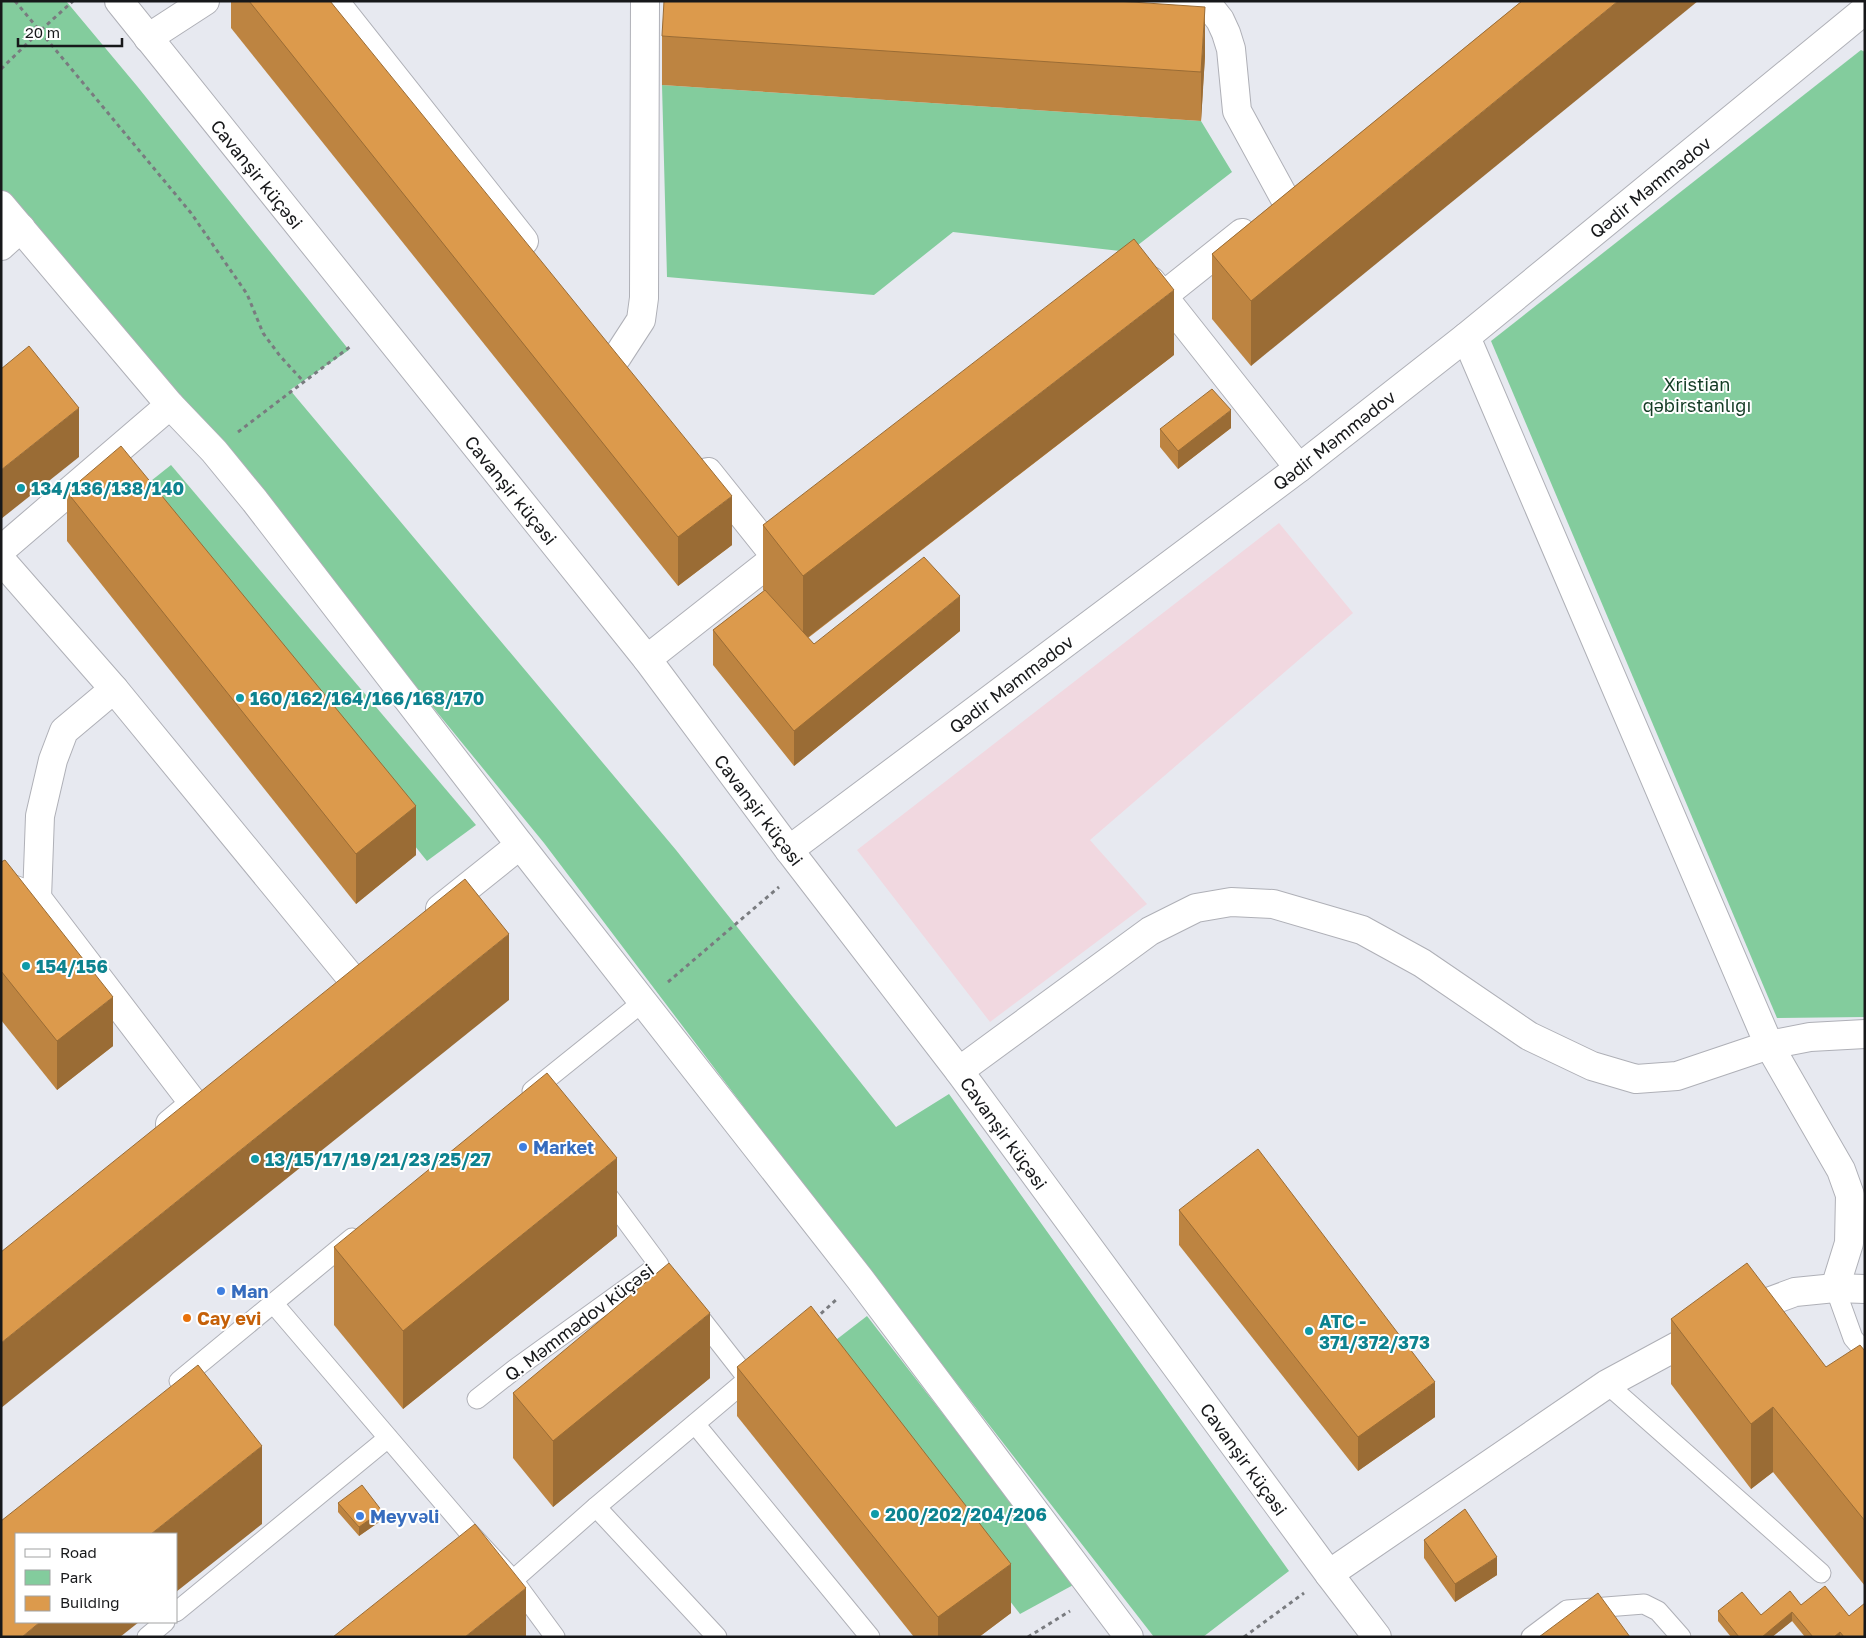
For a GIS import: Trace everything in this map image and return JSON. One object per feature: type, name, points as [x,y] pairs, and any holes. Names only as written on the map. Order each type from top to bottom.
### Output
[{"type":"street","name":"Cavanşir küçəsi","points":[[119,1],[647,659],[789,850],[959,1071],[1377,1637]]},
{"type":"street","points":[[148,38],[205,1]]},
{"type":"street","points":[[334,1],[537,256]]},
{"type":"street","points":[[598,334],[623,365],[641,320],[644,298],[645,1]]},
{"type":"street","points":[[1109,11],[1147,10],[1168,6],[1180,1]]},
{"type":"street","points":[[1163,296],[1294,192],[1237,111],[1234,102],[1230,49],[1226,33],[1220,20],[1205,1]]},
{"type":"street","name":"Qədir Məmmədov","points":[[789,850],[1299,468],[1466,338],[1865,10]]},
{"type":"street","points":[[1,205],[11,237],[214,452],[255,501],[520,845],[860,1278],[1129,1637]]},
{"type":"street","points":[[1128,284],[1144,272],[1299,468]]},
{"type":"street","points":[[1466,338],[1769,1045],[1842,1170],[1850,1195],[1848,1243],[1835,1288]]},
{"type":"street","points":[[1,550],[170,405]]},
{"type":"street","points":[[690,450],[776,557]]},
{"type":"street","points":[[647,659],[816,527]]},
{"type":"street","points":[[1,560],[360,973],[330,997]]},
{"type":"street","points":[[36,898],[40,816],[53,760],[64,731],[114,689]]},
{"type":"street","points":[[421,924],[520,845]]},
{"type":"street","points":[[1,885],[36,898],[194,1104]]},
{"type":"street","points":[[959,1071],[1150,931],[1196,908],[1230,902],[1273,904],[1362,930],[1422,963],[1529,1036],[1592,1066],[1636,1079],[1677,1076],[1769,1045],[1810,1037],[1865,1034]]},
{"type":"street","points":[[148,1142],[217,1086]]},
{"type":"street","points":[[1329,1574],[1607,1384],[1740,1312],[1795,1292],[1835,1288],[1865,1289]]},
{"type":"lane","points":[[542,1108],[525,1097],[644,1001]]},
{"type":"lane","name":"Q. Məmmədov küçəsi","points":[[478,1399],[515,1369],[659,1265],[589,1171]]},
{"type":"lane","points":[[168,1391],[363,1229]]},
{"type":"lane","points":[[659,1265],[671,1280]]},
{"type":"lane","points":[[1835,1288],[1853,1338],[1865,1352]]},
{"type":"lane","points":[[513,1580],[596,1507],[748,1379],[683,1295]]},
{"type":"lane","points":[[273,1303],[467,1530],[513,1580],[555,1637]]},
{"type":"lane","points":[[1607,1384],[1821,1573]]},
{"type":"lane","points":[[695,1424],[870,1637]]},
{"type":"lane","points":[[178,1610],[388,1438]]},
{"type":"lane","points":[[596,1507],[718,1637]]},
{"type":"lane","points":[[1531,1637],[1566,1610],[1644,1604],[1658,1611],[1681,1637]]},
{"type":"lane","points":[[1566,1610],[1582,1630]]},
{"type":"lane","points":[[147,1637],[164,1623]]},
{"type":"path","points":[[15,1],[191,213],[247,294],[263,333],[280,356],[303,381]]},
{"type":"path","points":[[1,69],[73,1]]},
{"type":"path","points":[[254,418],[351,346]]},
{"type":"path","points":[[694,961],[783,883]]},
{"type":"path","points":[[811,1323],[860,1278]]},
{"type":"path","points":[[1244,1637],[1329,1574]]},
{"type":"path","points":[[1028,1637],[1097,1594]]},
{"type":"shaded area","points":[[1279,523],[1353,613],[1090,840],[1147,904],[990,1022],[857,850]]},
{"type":"green space","points":[[1,1],[66,1],[137,86],[349,350],[290,390],[676,850],[896,1127],[949,1094],[1289,1571],[1203,1637],[1154,1637],[812,1197],[544,843],[234,464],[1,192]]},
{"type":"green space","name":"Xristian qəbirstanlığı","points":[[1861,50],[1865,52],[1865,1017],[1777,1018],[1491,341]]},
{"type":"green space","points":[[662,85],[1201,121],[1232,172],[1129,252],[953,232],[874,295],[667,277]]},
{"type":"green space","points":[[171,465],[476,825],[427,861],[132,496]]},
{"type":"green space","points":[[867,1316],[1075,1584],[1020,1614],[819,1353]]},
{"type":"building","points":[[249,1],[330,1],[732,496],[678,537]]},
{"type":"building","points":[[664,1],[1117,1],[1205,7],[1201,72],[662,36]]},
{"type":"building","points":[[1522,1],[1618,1],[1251,301],[1212,254]]},
{"type":"building","points":[[1134,239],[1174,290],[803,576],[763,525]]},
{"type":"building","points":[[29,346],[79,408],[1,470],[1,369]]},
{"type":"building","points":[[1212,389],[1231,410],[1178,451],[1160,429]]},
{"type":"building","points":[[121,446],[416,806],[356,854],[67,492]]},
{"type":"building","points":[[924,557],[960,596],[794,731],[713,630],[765,590],[814,644]]},
{"type":"building","points":[[5,860],[113,997],[57,1041],[1,971],[1,862]]},
{"type":"building","points":[[465,879],[509,934],[1,1343],[1,1252]]},
{"type":"building","points":[[547,1073],[617,1158],[403,1331],[334,1247]]},
{"type":"building","name":"ATC - 371/372/373","points":[[1258,1149],[1435,1382],[1358,1437],[1179,1210]]},
{"type":"building","points":[[669,1263],[710,1313],[553,1441],[513,1393]]},
{"type":"building","points":[[1747,1263],[1826,1367],[1860,1345],[1865,1351],[1865,1521],[1773,1407],[1751,1424],[1671,1319]]},
{"type":"building","points":[[811,1306],[1011,1564],[938,1617],[737,1367]]},
{"type":"building","points":[[198,1365],[262,1446],[152,1533],[15,1533],[15,1623],[39,1623],[22,1637],[1,1637],[1,1521]]},
{"type":"building","name":"Meyvəli","points":[[362,1485],[382,1511],[359,1527],[338,1503]]},
{"type":"building","points":[[1465,1509],[1497,1557],[1455,1584],[1424,1540]]},
{"type":"building","points":[[475,1524],[526,1588],[465,1637],[333,1637]]},
{"type":"building","points":[[1825,1586],[1849,1616],[1865,1603],[1864,1637],[1844,1637],[1840,1632],[1834,1637],[1813,1637],[1792,1612],[1762,1637],[1739,1637],[1718,1611],[1742,1592],[1761,1615],[1790,1591],[1801,1605]]},
{"type":"building","points":[[1598,1593],[1630,1637],[1539,1637]]},
{"type":"place","name":"134/136/138/140","points":[[21,488]]},
{"type":"place","name":"160/162/164/166/168/170","points":[[240,698]]},
{"type":"place","name":"154/156","points":[[26,966]]},
{"type":"place","name":"Market","points":[[523,1147]]},
{"type":"place","name":"13/15/17/19/21/23/25/27","points":[[255,1159]]},
{"type":"place","name":"Man","points":[[221,1291]]},
{"type":"place","name":"Cay evi","points":[[187,1318]]},
{"type":"place","name":"ATC - 371/372/373","points":[[1309,1331]]},
{"type":"place","name":"200/202/204/206","points":[[875,1514]]},
{"type":"place","name":"Meyvəli","points":[[360,1516]]}]
